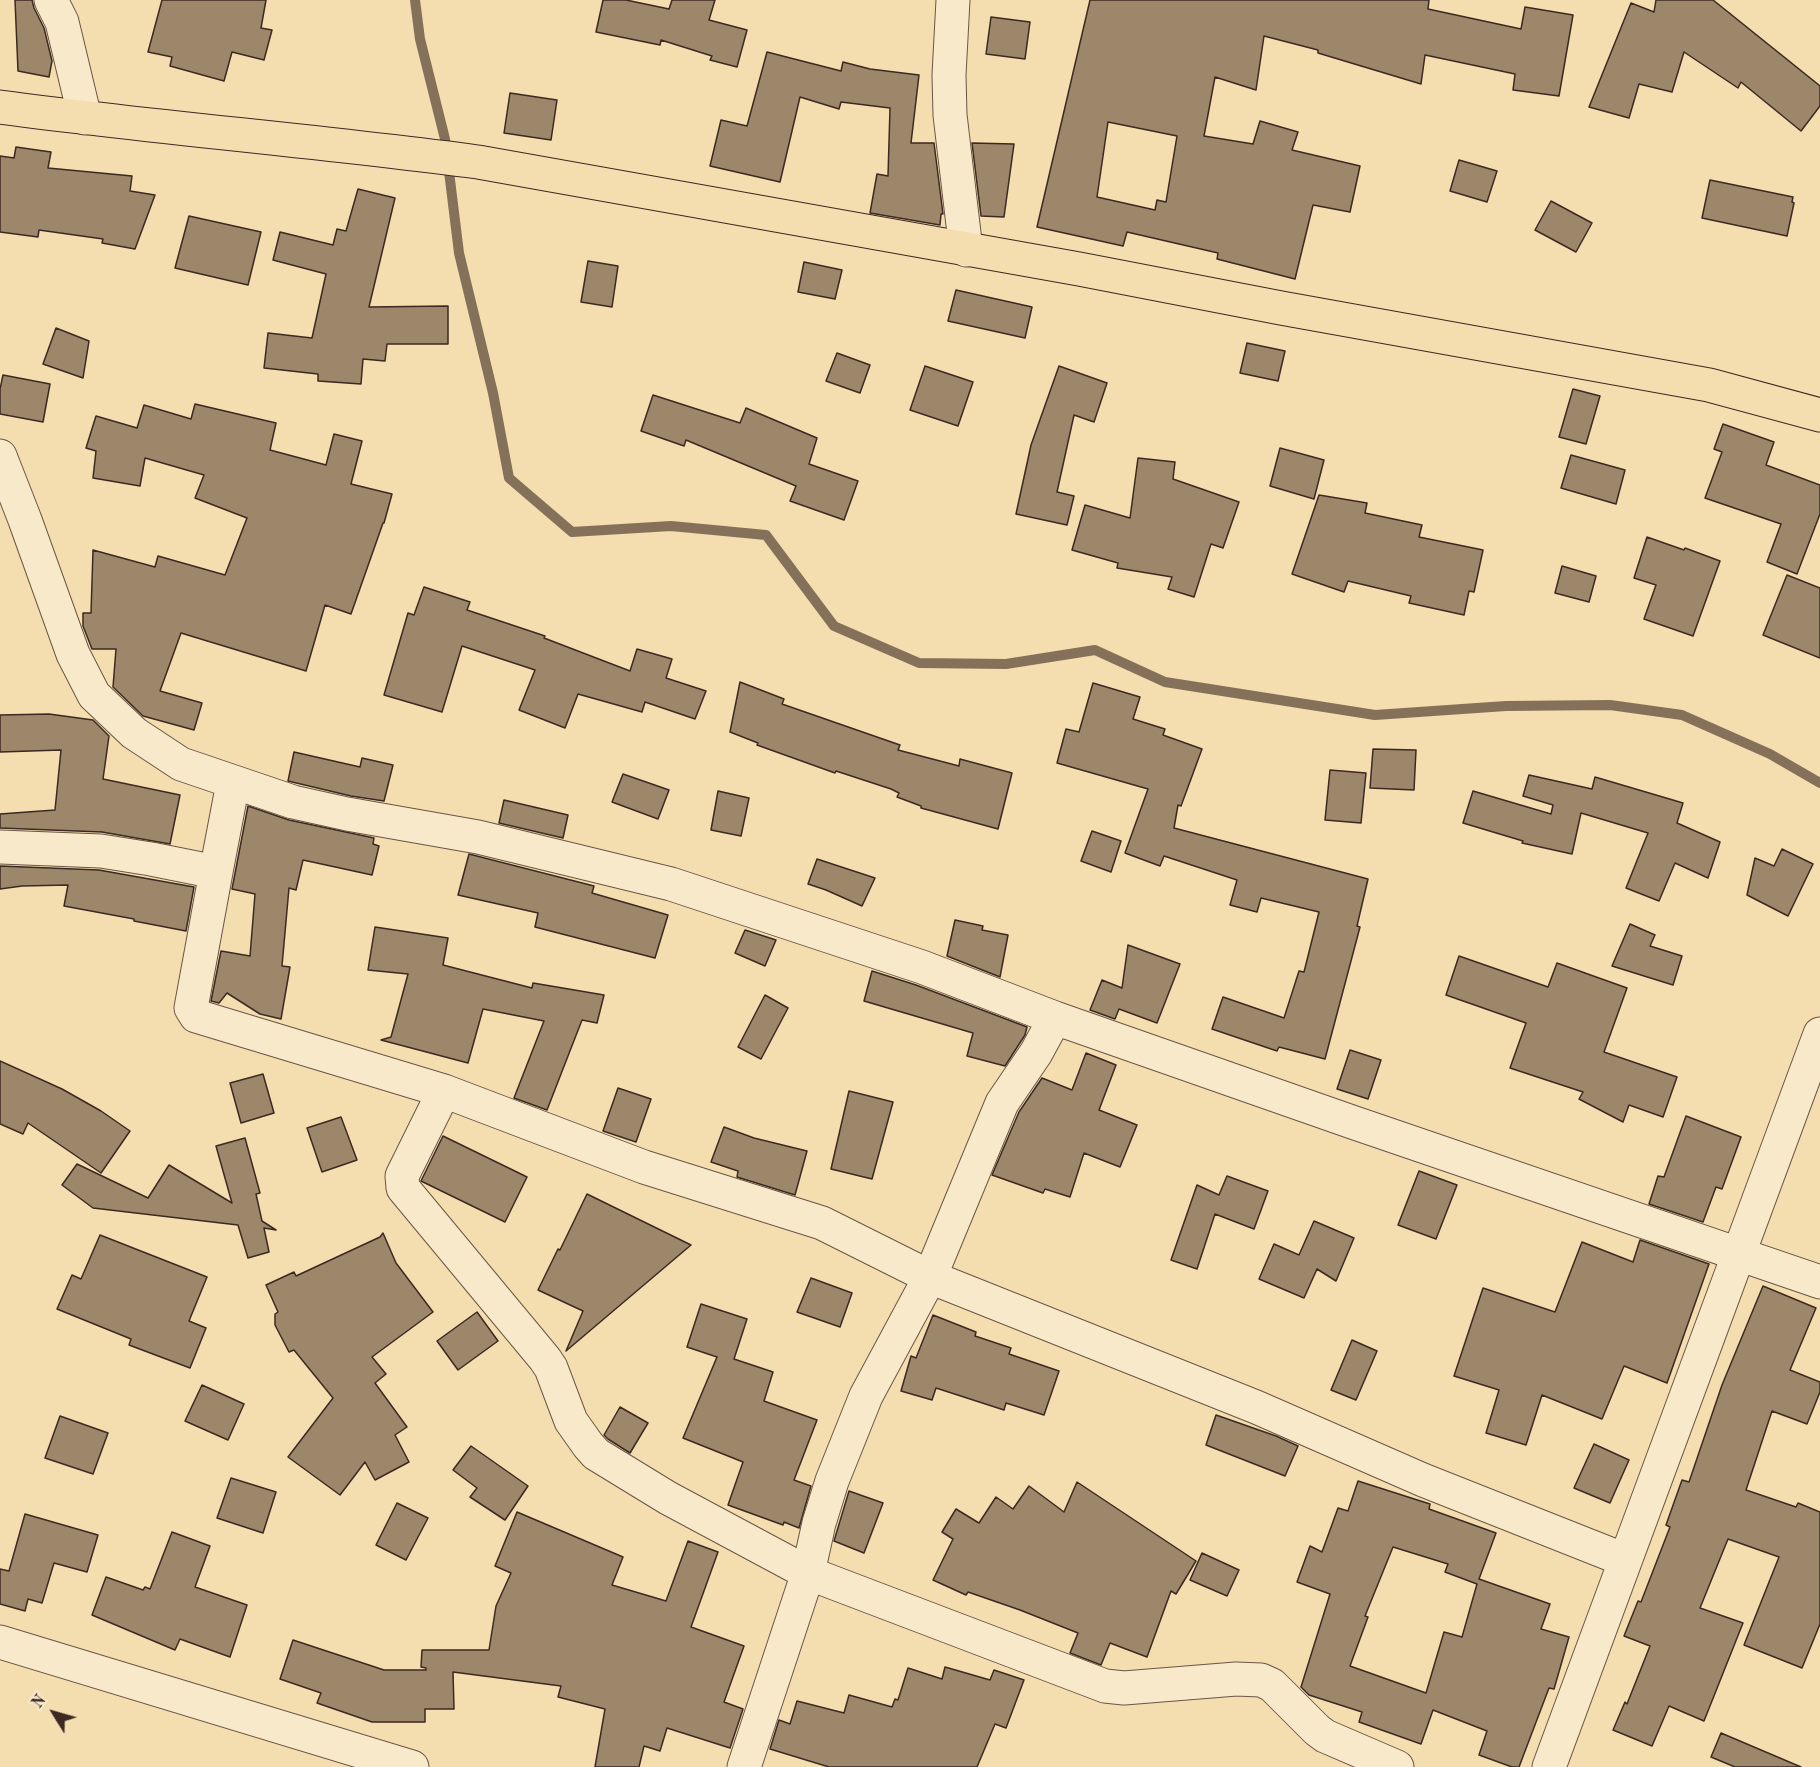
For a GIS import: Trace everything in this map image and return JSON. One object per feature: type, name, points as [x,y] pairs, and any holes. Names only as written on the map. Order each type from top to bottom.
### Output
[{"type":"main road","points":[[0,107],[478,162],[1079,269],[1709,385],[1820,415]]},
{"type":"street","points":[[51,0],[62,22],[85,118]]},
{"type":"street","points":[[953,0],[949,75],[950,115],[966,250]]},
{"type":"street","points":[[0,456],[74,654],[94,695],[134,734],[181,764],[292,802],[478,837],[670,884],[922,968],[1055,1018],[1352,1122],[1820,1282]]},
{"type":"street","points":[[233,783],[191,1008],[196,1016],[444,1091],[644,1167],[822,1223],[930,1277],[1256,1407],[1423,1480],[1625,1560]]},
{"type":"street","points":[[0,847],[101,851],[216,872]]},
{"type":"street","points":[[744,1767],[808,1573],[819,1523],[832,1481],[861,1407],[930,1277],[1002,1103],[1036,1053],[1055,1018]]},
{"type":"street","points":[[1549,1767],[1820,1034]]},
{"type":"street","points":[[444,1091],[402,1176],[403,1188],[545,1359],[551,1368],[571,1421],[596,1454],[668,1498],[808,1573],[1105,1686],[1124,1688],[1236,1679],[1261,1680],[1272,1685],[1325,1736],[1396,1767]]},
{"type":"street","points":[[0,1642],[412,1767]]},
{"type":"building","points":[[15,0],[32,0],[44,28],[52,61],[49,77],[18,71]]},
{"type":"building","points":[[162,0],[266,0],[261,28],[272,30],[264,60],[232,52],[224,81],[170,66],[172,57],[148,52]]},
{"type":"building","points":[[603,0],[626,0],[669,9],[672,0],[715,0],[709,20],[747,30],[737,67],[710,60],[712,56],[661,40],[660,45],[596,32]]},
{"type":"building","points":[[1090,0],[1429,0],[1428,9],[1521,29],[1525,7],[1573,15],[1559,96],[1513,90],[1515,74],[1425,55],[1421,84],[1318,53],[1318,50],[1264,36],[1256,90],[1215,77],[1204,136],[1253,144],[1260,121],[1298,132],[1292,150],[1360,166],[1350,212],[1313,205],[1295,279],[1217,259],[1218,253],[1127,232],[1123,246],[1037,227]],"holes":[[[1108,122],[1177,136],[1166,202],[1157,200],[1155,210],[1097,197]]]},
{"type":"building","points":[[1656,0],[1713,0],[1820,86],[1820,106],[1801,131],[1741,82],[1738,88],[1684,52],[1672,92],[1639,84],[1629,118],[1589,107],[1631,3],[1654,12]]},
{"type":"building","points":[[991,17],[1030,22],[1025,59],[986,54]]},
{"type":"building","points":[[767,52],[841,71],[843,62],[870,69],[919,75],[911,143],[934,143],[943,214],[941,214],[940,225],[870,213],[877,174],[888,176],[890,108],[841,102],[839,109],[800,97],[780,182],[710,166],[721,120],[747,126]]},
{"type":"building","points":[[510,93],[557,100],[551,140],[504,133]]},
{"type":"building","points":[[972,143],[1014,144],[1004,217],[981,216]]},
{"type":"building","points":[[16,147],[51,152],[48,168],[132,176],[130,191],[155,195],[135,249],[102,243],[103,239],[39,230],[38,237],[0,232],[0,156],[14,158]]},
{"type":"building","points":[[1459,160],[1497,171],[1487,202],[1450,191]]},
{"type":"building","points":[[1710,180],[1793,197],[1792,202],[1794,203],[1787,236],[1702,218]]},
{"type":"building","points":[[358,189],[395,198],[369,307],[448,306],[448,344],[387,344],[385,361],[363,359],[361,384],[318,381],[318,374],[264,368],[268,333],[312,338],[326,274],[273,260],[280,232],[333,245],[337,229],[346,231]]},
{"type":"building","points":[[1551,201],[1592,223],[1576,252],[1535,230]]},
{"type":"building","points":[[189,216],[261,232],[248,285],[175,268]]},
{"type":"building","points":[[588,261],[618,266],[612,307],[581,302]]},
{"type":"building","points":[[804,262],[842,270],[835,299],[798,292]]},
{"type":"building","points":[[956,290],[1032,307],[1025,338],[948,321]]},
{"type":"building","points":[[56,328],[89,341],[83,378],[43,364]]},
{"type":"building","points":[[1247,343],[1285,351],[1278,381],[1240,373]]},
{"type":"building","points":[[837,353],[870,365],[860,393],[826,381]]},
{"type":"building","points":[[925,366],[973,382],[958,426],[910,410]]},
{"type":"building","points":[[1059,366],[1107,383],[1094,422],[1074,415],[1057,492],[1074,496],[1067,525],[1016,514],[1031,445]]},
{"type":"building","points":[[3,375],[50,384],[43,422],[0,414],[0,389]]},
{"type":"building","points":[[1573,389],[1600,396],[1586,444],[1559,437]]},
{"type":"building","points":[[653,395],[740,423],[746,408],[817,438],[809,464],[858,481],[844,520],[790,501],[796,486],[686,440],[684,446],[641,431]]},
{"type":"building","points":[[195,404],[276,423],[270,450],[326,465],[334,434],[362,441],[351,484],[392,494],[384,523],[351,614],[325,605],[306,671],[181,633],[160,691],[202,703],[194,730],[143,716],[113,687],[116,649],[92,649],[83,626],[83,613],[91,613],[93,550],[155,567],[158,556],[225,575],[247,518],[195,498],[204,475],[145,458],[140,486],[93,478],[96,451],[86,448],[96,416],[137,428],[144,405],[191,419]]},
{"type":"building","points":[[1723,424],[1774,442],[1766,465],[1820,485],[1820,514],[1797,574],[1767,562],[1781,524],[1705,498],[1722,452],[1714,449]]},
{"type":"building","points":[[1280,448],[1324,460],[1314,499],[1270,486]]},
{"type":"building","points":[[1571,455],[1625,470],[1616,504],[1561,488]]},
{"type":"building","points":[[1138,458],[1175,462],[1173,479],[1239,502],[1223,548],[1211,544],[1194,597],[1168,589],[1172,577],[1117,568],[1118,563],[1072,550],[1085,505],[1130,518]]},
{"type":"building","points":[[1319,495],[1367,503],[1365,513],[1422,525],[1419,537],[1483,550],[1474,592],[1469,591],[1464,615],[1409,603],[1411,596],[1348,581],[1344,592],[1292,574]]},
{"type":"building","points":[[1647,537],[1720,561],[1693,636],[1644,619],[1656,585],[1634,578]]},
{"type":"building","points":[[1562,566],[1596,576],[1589,602],[1555,593]]},
{"type":"building","points":[[1787,575],[1820,588],[1820,658],[1763,635]]},
{"type":"building","points":[[424,587],[470,602],[467,610],[545,636],[544,638],[630,671],[637,649],[672,659],[666,678],[706,691],[695,719],[645,702],[642,712],[578,694],[565,728],[519,710],[535,670],[462,646],[442,712],[384,695],[408,613],[414,615]]},
{"type":"building","points":[[740,682],[784,699],[782,704],[900,745],[898,750],[959,766],[960,759],[1012,773],[998,829],[921,808],[921,806],[897,797],[899,793],[891,789],[836,771],[835,773],[757,745],[758,743],[730,732]]},
{"type":"building","points":[[1093,683],[1140,697],[1133,719],[1165,729],[1163,735],[1202,749],[1181,806],[1178,805],[1174,828],[1368,879],[1357,926],[1360,927],[1325,1059],[1279,1047],[1277,1051],[1212,1029],[1223,997],[1284,1018],[1299,971],[1304,972],[1319,912],[1261,898],[1257,912],[1230,905],[1237,880],[1164,856],[1160,866],[1125,853],[1148,789],[1057,763],[1066,729],[1079,732]]},
{"type":"building","points":[[49,714],[93,720],[109,736],[103,779],[180,795],[170,844],[102,832],[0,828],[0,814],[55,810],[61,750],[0,752],[0,715]]},
{"type":"building","points":[[1373,749],[1416,750],[1414,790],[1370,788]]},
{"type":"building","points":[[294,752],[360,767],[362,758],[393,765],[384,801],[351,796],[288,781]]},
{"type":"building","points":[[1330,770],[1366,773],[1361,823],[1325,820]]},
{"type":"building","points":[[623,774],[669,790],[658,819],[612,802]]},
{"type":"building","points":[[1529,775],[1592,789],[1595,777],[1683,803],[1677,823],[1720,842],[1708,878],[1675,863],[1659,901],[1626,888],[1648,833],[1581,813],[1572,854],[1522,843],[1523,841],[1463,823],[1473,791],[1551,814],[1553,805],[1523,796]]},
{"type":"building","points":[[718,791],[749,798],[741,836],[711,830]]},
{"type":"building","points":[[504,800],[568,815],[563,838],[499,823]]},
{"type":"building","points":[[248,806],[289,820],[374,838],[373,844],[379,846],[372,875],[303,860],[296,890],[289,888],[282,966],[290,967],[281,1019],[260,1014],[227,993],[219,1003],[211,1001],[221,951],[250,956],[255,894],[232,889]]},
{"type":"building","points":[[1092,831],[1121,841],[1111,872],[1081,861]]},
{"type":"building","points":[[1782,849],[1813,864],[1788,916],[1747,895],[1755,858],[1774,866]]},
{"type":"building","points":[[469,854],[594,886],[592,893],[668,915],[655,958],[535,927],[538,913],[458,895]]},
{"type":"building","points":[[817,859],[875,878],[862,906],[808,884]]},
{"type":"building","points":[[0,866],[99,870],[194,887],[186,931],[64,906],[68,885],[0,889]]},
{"type":"building","points":[[955,920],[983,926],[982,930],[1008,935],[1000,977],[947,956]]},
{"type":"building","points":[[1630,924],[1655,935],[1650,946],[1682,956],[1673,985],[1612,966]]},
{"type":"building","points":[[375,927],[448,938],[443,965],[532,988],[533,983],[604,995],[597,1023],[582,1020],[547,1110],[514,1098],[544,1021],[483,1009],[468,1063],[381,1040],[391,1037],[408,974],[368,970]]},
{"type":"building","points":[[745,930],[776,940],[765,966],[735,953]]},
{"type":"building","points":[[1128,945],[1180,964],[1157,1023],[1119,1009],[1115,1019],[1090,1010],[1102,980],[1122,988]]},
{"type":"building","points":[[1459,956],[1548,987],[1557,963],[1627,988],[1604,1052],[1677,1077],[1663,1117],[1629,1105],[1623,1122],[1579,1099],[1583,1092],[1510,1068],[1526,1023],[1446,995]]},
{"type":"building","points":[[872,971],[1027,1027],[1025,1035],[1005,1066],[967,1056],[973,1033],[864,1001]]},
{"type":"building","points":[[765,995],[788,1008],[761,1059],[738,1047]]},
{"type":"building","points":[[1350,1050],[1381,1060],[1368,1099],[1337,1089]]},
{"type":"building","points":[[1086,1053],[1116,1065],[1099,1110],[1137,1125],[1120,1167],[1084,1153],[1070,1197],[1045,1189],[1043,1193],[992,1175],[1019,1112],[1042,1078],[1072,1090]]},
{"type":"building","points":[[0,1061],[62,1089],[130,1131],[101,1173],[28,1123],[23,1134],[0,1124]]},
{"type":"building","points":[[263,1074],[274,1113],[241,1123],[230,1083]]},
{"type":"building","points":[[618,1088],[651,1099],[636,1142],[603,1131]]},
{"type":"building","points":[[849,1091],[893,1102],[872,1179],[831,1169]]},
{"type":"building","points":[[1686,1116],[1741,1137],[1722,1189],[1716,1187],[1703,1222],[1649,1204],[1658,1176],[1664,1177]]},
{"type":"building","points":[[341,1117],[357,1160],[322,1172],[307,1128]]},
{"type":"building","points":[[724,1127],[754,1138],[807,1151],[795,1195],[737,1177],[738,1171],[711,1162]]},
{"type":"building","points":[[443,1136],[527,1177],[505,1222],[421,1181]]},
{"type":"building","points":[[245,1138],[260,1193],[256,1194],[262,1221],[276,1230],[264,1228],[269,1252],[248,1258],[238,1225],[93,1208],[62,1185],[77,1164],[148,1198],[169,1165],[232,1203],[216,1146]]},
{"type":"building","points":[[1419,1171],[1457,1185],[1436,1239],[1398,1225]]},
{"type":"building","points":[[1227,1176],[1268,1191],[1254,1229],[1215,1214],[1197,1269],[1171,1260],[1197,1185],[1219,1195]]},
{"type":"building","points":[[587,1194],[691,1245],[566,1351],[583,1311],[538,1290]]},
{"type":"building","points":[[1314,1221],[1354,1238],[1336,1281],[1317,1269],[1304,1298],[1259,1279],[1274,1244],[1299,1255]]},
{"type":"building","points":[[383,1233],[396,1263],[433,1312],[372,1357],[386,1374],[375,1383],[407,1427],[395,1435],[409,1462],[375,1480],[365,1462],[340,1495],[288,1457],[333,1398],[294,1350],[289,1352],[275,1325],[275,1314],[278,1312],[266,1285],[294,1272],[296,1276],[380,1237]]},
{"type":"building","points":[[100,1235],[207,1277],[189,1321],[206,1328],[190,1368],[129,1345],[131,1339],[57,1309],[72,1275],[81,1279]]},
{"type":"building","points":[[1640,1240],[1709,1264],[1667,1383],[1624,1366],[1602,1419],[1542,1395],[1526,1445],[1486,1433],[1499,1390],[1454,1376],[1483,1288],[1555,1312],[1582,1242],[1633,1262]]},
{"type":"building","points":[[811,1278],[852,1293],[840,1327],[797,1312]]},
{"type":"building","points":[[1763,1286],[1816,1308],[1790,1370],[1820,1382],[1820,1392],[1807,1424],[1772,1411],[1746,1490],[1796,1507],[1798,1503],[1820,1512],[1820,1624],[1802,1668],[1744,1645],[1779,1557],[1728,1539],[1700,1608],[1743,1623],[1704,1721],[1669,1706],[1652,1746],[1613,1730],[1625,1702],[1627,1704],[1650,1646],[1624,1636],[1638,1601],[1641,1602],[1670,1527],[1666,1525],[1682,1480],[1689,1482],[1722,1385]]},
{"type":"building","points":[[701,1304],[747,1319],[734,1359],[773,1372],[764,1401],[817,1420],[794,1480],[811,1486],[799,1528],[784,1522],[783,1525],[728,1505],[743,1462],[683,1438],[717,1357],[687,1347]]},
{"type":"building","points":[[477,1312],[498,1341],[458,1370],[437,1341]]},
{"type":"building","points":[[933,1315],[976,1332],[975,1336],[1011,1348],[1009,1354],[1059,1371],[1044,1415],[1006,1403],[1004,1410],[936,1388],[932,1400],[901,1391],[911,1356],[916,1358]]},
{"type":"building","points":[[1352,1340],[1377,1351],[1356,1400],[1331,1390]]},
{"type":"building","points":[[202,1385],[244,1404],[228,1440],[185,1421]]},
{"type":"building","points":[[620,1407],[648,1423],[630,1453],[604,1435]]},
{"type":"building","points":[[1216,1415],[1298,1446],[1285,1476],[1206,1445]]},
{"type":"building","points":[[60,1416],[108,1433],[93,1474],[45,1458]]},
{"type":"building","points":[[1594,1444],[1629,1460],[1610,1503],[1574,1488]]},
{"type":"building","points":[[471,1446],[528,1486],[505,1520],[470,1497],[477,1488],[453,1470]]},
{"type":"building","points":[[231,1478],[276,1492],[263,1533],[217,1518]]},
{"type":"building","points":[[1358,1481],[1430,1504],[1429,1509],[1496,1533],[1479,1579],[1550,1604],[1541,1629],[1569,1637],[1554,1689],[1549,1688],[1519,1767],[1512,1767],[1479,1755],[1487,1731],[1433,1710],[1421,1744],[1359,1722],[1362,1712],[1309,1695],[1301,1687],[1330,1594],[1297,1582],[1310,1546],[1322,1552],[1338,1508],[1348,1511]],"holes":[[[1393,1547],[1448,1564],[1445,1572],[1477,1584],[1462,1637],[1444,1632],[1426,1693],[1350,1666],[1368,1617],[1365,1616]]]},
{"type":"building","points":[[1077,1482],[1196,1561],[1176,1594],[1171,1591],[1147,1657],[1110,1643],[1101,1665],[1070,1653],[1078,1633],[968,1592],[966,1595],[933,1580],[953,1539],[942,1532],[956,1509],[979,1523],[996,1497],[1013,1509],[1029,1486],[1064,1512]]},
{"type":"building","points":[[849,1491],[883,1503],[864,1553],[834,1541]]},
{"type":"building","points":[[397,1503],[428,1518],[406,1560],[376,1545]]},
{"type":"building","points":[[517,1512],[623,1557],[612,1585],[666,1601],[688,1541],[718,1552],[691,1627],[744,1646],[724,1702],[743,1709],[730,1748],[667,1728],[660,1751],[644,1746],[639,1767],[595,1767],[605,1709],[558,1697],[561,1686],[453,1672],[454,1709],[425,1709],[425,1722],[372,1722],[317,1703],[321,1693],[280,1679],[293,1640],[384,1670],[426,1670],[421,1667],[422,1650],[489,1650],[496,1606],[511,1573],[495,1566]]},
{"type":"building","points":[[25,1514],[98,1535],[87,1572],[54,1563],[42,1603],[28,1599],[25,1611],[0,1604],[0,1569],[9,1571]]},
{"type":"building","points":[[172,1532],[210,1546],[195,1587],[247,1605],[230,1657],[180,1639],[175,1650],[92,1615],[106,1577],[143,1590],[145,1587],[150,1589]]},
{"type":"building","points":[[1202,1553],[1239,1570],[1227,1596],[1190,1580]]},
{"type":"building","points":[[945,1667],[990,1680],[994,1670],[1024,1680],[1006,1728],[995,1724],[977,1767],[829,1767],[770,1749],[779,1720],[790,1724],[797,1701],[844,1713],[849,1695],[892,1707],[895,1699],[898,1700],[908,1668],[942,1679]]},
{"type":"building","points":[[1721,1733],[1801,1767],[1735,1767],[1711,1757]]},
{"type":"waterway","points":[[415,0],[420,39],[445,139],[459,253],[493,393],[509,478],[572,532],[671,526],[766,535],[834,626],[919,663],[1006,664],[1095,650],[1165,682],[1375,715],[1506,706],[1610,705],[1682,715],[1770,754],[1820,783]]}]
